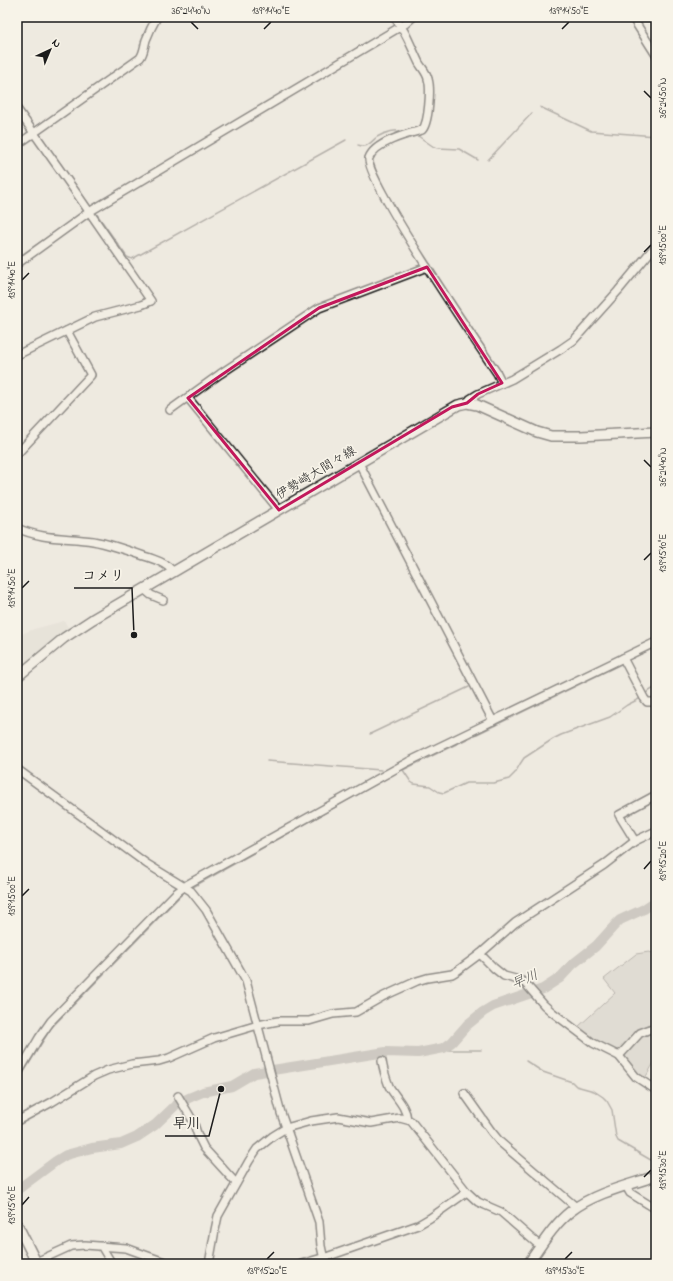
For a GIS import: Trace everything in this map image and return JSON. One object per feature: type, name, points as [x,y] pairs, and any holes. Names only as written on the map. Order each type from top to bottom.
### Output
[{"type":"main road","points":[[467,403],[484,407],[533,430],[551,436],[656,432]]},
{"type":"main road","name":"伊勢崎大間々線","points":[[17,677],[64,638],[81,626],[452,407],[467,403]]},
{"type":"main road","points":[[528,1264],[540,1246],[564,1217],[576,1207],[599,1195],[656,1176]]},
{"type":"main road","points":[[17,1224],[37,1263]]},
{"type":"street","points":[[17,145],[140,58],[157,17]]},
{"type":"street","points":[[394,17],[401,26],[429,80],[427,118],[423,129],[385,143],[373,152],[368,160],[376,180],[427,267],[497,373],[502,383]]},
{"type":"street","points":[[17,264],[89,212],[401,26],[413,17]]},
{"type":"street","points":[[632,17],[656,55]]},
{"type":"street","points":[[17,109],[151,301],[96,318],[17,355]]},
{"type":"street","points":[[467,403],[478,394],[512,379],[574,340],[656,246]]},
{"type":"street","points":[[170,410],[220,374],[319,308],[427,267]]},
{"type":"street","points":[[17,454],[91,375],[67,331]]},
{"type":"street","points":[[188,398],[279,510]]},
{"type":"street","points":[[358,463],[493,721]]},
{"type":"street","points":[[17,528],[47,537],[79,539],[104,544],[150,558],[166,566],[173,572]]},
{"type":"street","points":[[144,589],[151,595],[163,600]]},
{"type":"street","points":[[17,1075],[51,1021],[184,886],[396,768],[656,642]]},
{"type":"street","points":[[623,658],[644,698],[648,702],[656,702]]},
{"type":"street","points":[[17,769],[147,864],[184,886],[196,897],[206,910],[244,977],[286,1128],[317,1217],[324,1261]]},
{"type":"street","points":[[635,841],[619,815],[656,795]]},
{"type":"street","points":[[17,1120],[57,1099],[94,1076],[108,1070],[132,1064],[159,1061],[169,1058],[214,1038],[258,1025],[278,1021],[310,1021],[333,1014],[356,1012],[384,996],[417,981],[452,974],[480,954],[515,922],[604,865],[635,841],[656,831]]},
{"type":"street","points":[[480,954],[504,976],[520,980],[526,984],[544,1005],[560,1019],[593,1043],[619,1056],[636,1077],[656,1090]]},
{"type":"street","points":[[619,1056],[640,1033],[656,1025]]},
{"type":"street","points":[[382,1061],[388,1082],[404,1107],[407,1119]]},
{"type":"street","points":[[464,1093],[491,1131],[503,1145],[576,1207]]},
{"type":"street","points":[[178,1096],[193,1121],[204,1148],[236,1183]]},
{"type":"street","points":[[209,1264],[214,1230],[218,1216],[257,1149],[286,1128],[311,1121],[338,1117],[371,1123],[400,1118],[407,1119],[414,1124],[467,1192],[478,1202],[501,1212],[540,1246]]},
{"type":"street","points":[[626,1186],[630,1193],[656,1209]]},
{"type":"street","points":[[301,1264],[324,1261],[418,1225],[467,1192]]},
{"type":"street","points":[[37,1263],[71,1246],[78,1245],[126,1248],[170,1264]]},
{"type":"street","points":[[103,1246],[103,1249],[112,1264]]},
{"type":"highlighted area","points":[[427,267],[502,383],[478,394],[467,403],[452,407],[279,510],[188,398],[319,308]]},
{"type":"shaded area","points":[[64,621],[70,630],[17,672],[17,636],[34,629]]},
{"type":"shaded area","points":[[649,952],[656,954],[656,1022],[618,1053],[597,1041],[578,1027],[615,993],[604,979],[636,954]]},
{"type":"shaded area","points":[[656,1029],[656,1059],[644,1080],[635,1072],[623,1057],[640,1036]]},
{"type":"waterway","points":[[17,103],[35,128]]},
{"type":"waterway","points":[[540,107],[591,131],[656,136]]},
{"type":"waterway","points":[[488,160],[532,113]]},
{"type":"waterway","points":[[358,145],[366,146],[377,137],[387,132],[405,132]]},
{"type":"waterway","points":[[41,136],[88,203]]},
{"type":"waterway","points":[[418,136],[434,147],[459,149],[478,160]]},
{"type":"waterway","points":[[96,213],[127,257],[132,259],[346,140]]},
{"type":"waterway","points":[[17,258],[78,216]]},
{"type":"waterway","points":[[628,660],[656,647]]},
{"type":"waterway","points":[[621,664],[403,770],[414,784],[430,786],[439,792],[444,793],[466,783],[494,783],[509,779],[515,773],[524,758],[553,739],[610,717],[627,705],[639,699]]},
{"type":"waterway","points":[[370,734],[469,687]]},
{"type":"waterway","points":[[646,693],[656,687]]},
{"type":"waterway","points":[[267,761],[381,770]]},
{"type":"waterway","points":[[193,887],[394,774]]},
{"type":"waterway","points":[[17,1083],[51,1028],[183,893]]},
{"type":"waterway","name":"早川","points":[[17,1190],[66,1155],[92,1148],[121,1144],[137,1137],[155,1125],[178,1103],[203,1092],[232,1086],[254,1073],[386,1052],[418,1053],[444,1048],[452,1042],[467,1025],[483,1012],[493,1006],[543,989],[560,978],[573,964],[596,946],[620,920],[644,909],[656,901]]},
{"type":"waterway","points":[[444,1048],[449,1050],[481,1050]]},
{"type":"waterway","points":[[526,1061],[543,1072],[572,1082],[576,1086],[594,1091],[603,1097],[612,1110],[616,1137],[618,1141],[656,1163]]},
{"type":"place","name":"コメリ","points":[[134,635]]},
{"type":"place","name":"早川","points":[[221,1089]]}]
